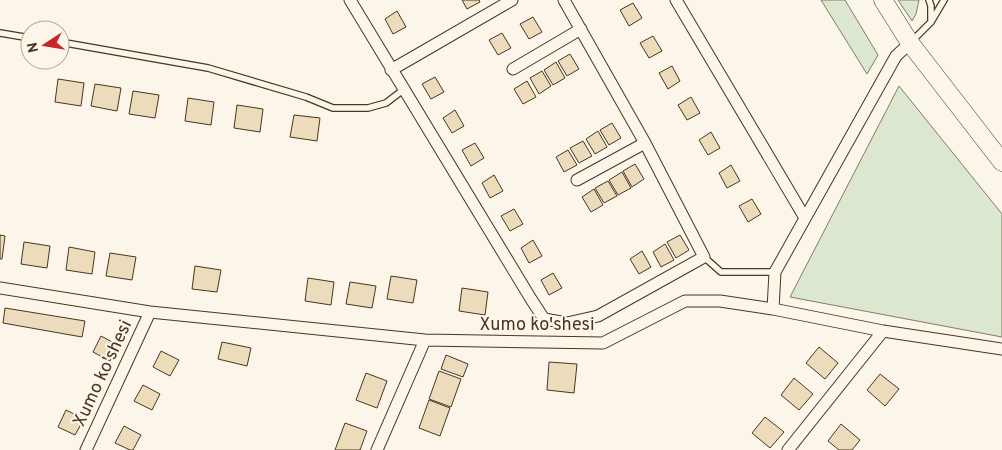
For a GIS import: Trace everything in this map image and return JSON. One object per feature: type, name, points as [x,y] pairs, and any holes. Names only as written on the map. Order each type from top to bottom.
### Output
[{"type":"main road","points":[[883,0],[910,43],[1002,162]]},
{"type":"street","points":[[350,0],[544,319],[567,323],[598,316],[704,257],[645,143],[564,0]]},
{"type":"street","points":[[391,70],[512,0]]},
{"type":"street","points":[[676,0],[805,218]]},
{"type":"street","points":[[513,69],[582,29]]},
{"type":"street","points":[[773,309],[775,272],[896,56],[910,43]]},
{"type":"street","points":[[577,180],[645,143]]},
{"type":"street","name":"Xumo ko'shesi","points":[[0,288],[150,312],[425,340],[602,342],[685,301],[720,301],[773,309],[883,331],[1002,349]]},
{"type":"street","name":"Xumo ko'shesi","points":[[86,450],[150,312]]},
{"type":"street","points":[[788,450],[883,331]]},
{"type":"street","points":[[377,450],[425,340]]},
{"type":"lane","points":[[929,0],[931,6],[930,22]]},
{"type":"lane","points":[[910,43],[930,22],[944,0]]},
{"type":"lane","points":[[0,33],[20,36]]},
{"type":"lane","points":[[70,44],[208,68],[306,97],[333,108],[368,108],[386,103],[404,90]]},
{"type":"lane","points":[[704,257],[721,272],[775,272]]},
{"type":"green space","points":[[821,0],[845,0],[878,55],[867,74]]},
{"type":"green space","points":[[898,0],[919,0],[916,14],[912,21]]},
{"type":"green space","points":[[899,86],[1002,214],[1002,337],[790,297]]},
{"type":"building","points":[[462,0],[479,0],[480,2],[467,9]]},
{"type":"building","points":[[633,3],[642,18],[629,26],[620,10]]},
{"type":"building","points":[[397,11],[406,27],[393,34],[385,19]]},
{"type":"building","points":[[533,17],[542,32],[529,39],[520,24]]},
{"type":"building","points":[[502,33],[511,48],[498,55],[489,40]]},
{"type":"building","points":[[653,36],[662,51],[649,58],[640,43]]},
{"type":"building","points":[[570,54],[579,69],[567,76],[558,61]]},
{"type":"building","points":[[556,62],[565,78],[553,85],[544,70]]},
{"type":"building","points":[[672,66],[680,81],[668,89],[659,73]]},
{"type":"building","points":[[542,71],[551,86],[539,94],[530,78]]},
{"type":"building","points":[[435,77],[444,92],[431,99],[422,84]]},
{"type":"building","points":[[58,79],[84,83],[81,106],[55,102]]},
{"type":"building","points":[[527,81],[536,97],[523,104],[514,89]]},
{"type":"building","points":[[95,84],[121,88],[117,111],[91,106]]},
{"type":"building","points":[[133,91],[159,95],[155,118],[129,114]]},
{"type":"building","points":[[691,97],[700,113],[687,120],[678,105]]},
{"type":"building","points":[[188,98],[214,102],[211,125],[185,121]]},
{"type":"building","points":[[237,105],[263,109],[260,132],[234,128]]},
{"type":"building","points":[[455,110],[464,126],[452,133],[443,118]]},
{"type":"building","points":[[294,115],[320,118],[317,141],[290,137]]},
{"type":"building","points":[[612,123],[621,138],[609,145],[600,130]]},
{"type":"building","points":[[598,131],[607,147],[595,154],[586,139]]},
{"type":"building","points":[[711,132],[720,148],[708,155],[699,140]]},
{"type":"building","points":[[583,141],[592,156],[579,163],[570,148]]},
{"type":"building","points":[[475,143],[484,158],[471,166],[462,150]]},
{"type":"building","points":[[568,150],[577,165],[564,172],[556,157]]},
{"type":"building","points":[[635,164],[644,179],[632,187],[623,171]]},
{"type":"building","points":[[731,165],[740,181],[727,188],[719,173]]},
{"type":"building","points":[[622,172],[631,188],[618,195],[609,180]]},
{"type":"building","points":[[494,175],[503,191],[490,198],[482,183]]},
{"type":"building","points":[[608,181],[617,196],[604,203],[595,188]]},
{"type":"building","points":[[594,189],[603,205],[591,212],[582,197]]},
{"type":"building","points":[[752,199],[761,214],[748,222],[739,206]]},
{"type":"building","points":[[514,209],[523,224],[510,231],[501,216]]},
{"type":"building","points":[[0,235],[5,236],[2,259],[0,259]]},
{"type":"building","points":[[680,235],[689,250],[676,258],[667,242]]},
{"type":"building","points":[[533,240],[542,256],[529,263],[521,248]]},
{"type":"building","points":[[24,242],[50,246],[47,268],[21,264]]},
{"type":"building","points":[[665,244],[674,260],[661,267],[653,252]]},
{"type":"building","points":[[69,247],[95,252],[92,274],[66,270]]},
{"type":"building","points":[[642,251],[651,267],[639,274],[630,259]]},
{"type":"building","points":[[110,253],[136,257],[132,280],[106,276]]},
{"type":"building","points":[[195,266],[221,270],[217,292],[192,289]]},
{"type":"building","points":[[553,273],[562,288],[549,295],[541,280]]},
{"type":"building","points":[[391,276],[417,280],[413,303],[387,299]]},
{"type":"building","points":[[308,278],[334,282],[331,305],[305,301]]},
{"type":"building","points":[[350,282],[376,286],[372,308],[346,304]]},
{"type":"building","points":[[462,288],[488,292],[485,315],[459,311]]},
{"type":"building","points":[[5,308],[85,321],[82,337],[3,323]]},
{"type":"building","points":[[101,336],[118,345],[110,361],[93,352]]},
{"type":"building","points":[[222,342],[251,348],[247,366],[218,359]]},
{"type":"building","points":[[819,347],[838,363],[825,379],[806,363]]},
{"type":"building","points":[[161,351],[179,360],[170,376],[153,367]]},
{"type":"building","points":[[446,355],[468,364],[463,377],[441,369]]},
{"type":"building","points":[[549,362],[577,364],[574,393],[547,390]]},
{"type":"building","points":[[439,371],[461,379],[451,407],[429,399]]},
{"type":"building","points":[[366,373],[387,381],[377,408],[356,400]]},
{"type":"building","points":[[880,374],[899,389],[885,406],[867,390]]},
{"type":"building","points":[[794,378],[813,394],[799,410],[781,395]]},
{"type":"building","points":[[143,385],[160,394],[152,410],[134,401]]},
{"type":"building","points":[[429,400],[450,408],[440,436],[419,428]]},
{"type":"building","points":[[66,410],[84,419],[75,435],[58,427]]},
{"type":"building","points":[[765,417],[784,432],[770,448],[752,433]]},
{"type":"building","points":[[345,423],[367,431],[360,450],[335,450]]},
{"type":"building","points":[[841,424],[860,440],[852,450],[839,450],[828,441]]},
{"type":"building","points":[[124,426],[141,435],[133,450],[115,443]]}]
